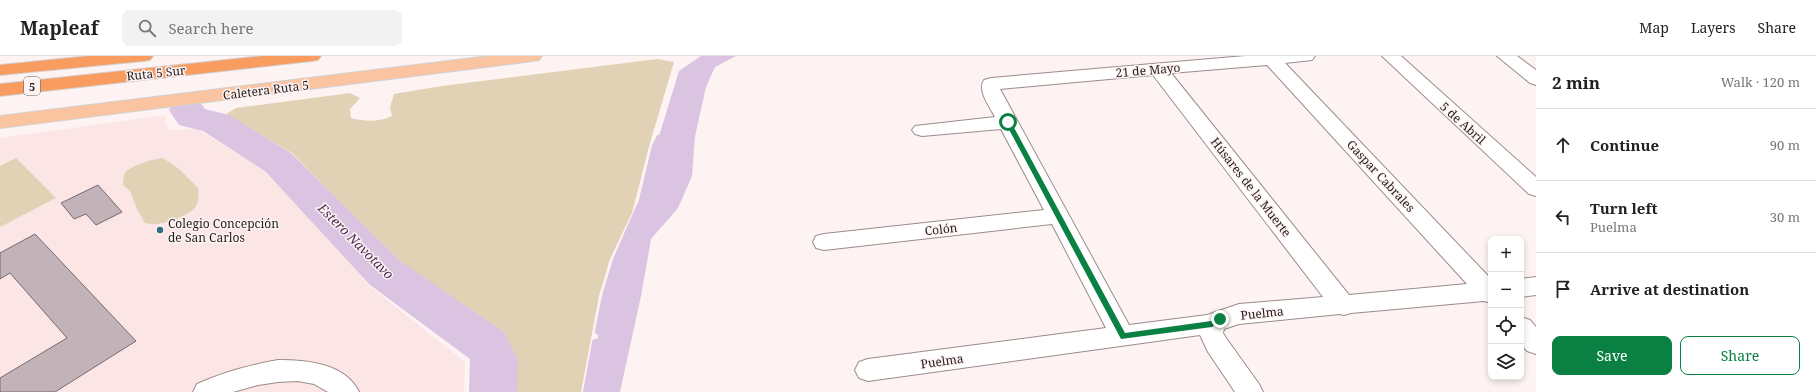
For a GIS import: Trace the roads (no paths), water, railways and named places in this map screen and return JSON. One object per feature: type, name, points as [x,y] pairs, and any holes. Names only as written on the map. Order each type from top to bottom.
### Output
[{"type":"highway","points":[[0,63],[35,56]]},
{"type":"highway","name":"Ruta 5 Sur","points":[[0,70],[144,56]]},
{"type":"highway","name":"Ruta 5 Sur","points":[[0,90],[312,56]]},
{"type":"main road","name":"Caletera Ruta 5","points":[[0,122],[533,56]]},
{"type":"street","name":"21 de Mayo","points":[[1008,122],[991,91],[991,84],[1306,56]]},
{"type":"street","name":"5 de Abril","points":[[1390,56],[1536,189]]},
{"type":"street","points":[[1506,56],[1536,79]]},
{"type":"street","name":"Gaspar Cabrales","points":[[1271,59],[1488,290]]},
{"type":"street","name":"Húsares de la Muerte","points":[[1158,69],[1344,306]]},
{"type":"street","points":[[922,130],[1008,122],[1123,337]]},
{"type":"street","name":"Colón","points":[[824,242],[1058,216]]},
{"type":"street","points":[[1524,288],[1536,286]]},
{"type":"street","name":"Puelma","points":[[868,370],[1212,324],[1220,319],[1239,314],[1488,292]]},
{"type":"street","points":[[1212,324],[1211,333],[1217,345],[1250,392]]},
{"type":"street","points":[[1524,330],[1536,344]]},
{"type":"street","points":[[206,392],[248,376],[272,371],[288,370],[318,375],[332,381],[346,392]]},
{"type":"waterway","name":"Estero Navotavo","points":[[187,110],[192,117],[216,123],[278,162],[385,273],[487,346],[494,360],[493,392]]},
{"type":"waterway","points":[[640,208],[655,146],[659,138]]},
{"type":"waterway","points":[[599,331],[606,296],[617,260],[640,207]]},
{"type":"waterway","points":[[587,392],[596,343]]},
{"type":"place","name":"Colegio Concepción de San Carlos","points":[[160,230]]}]
